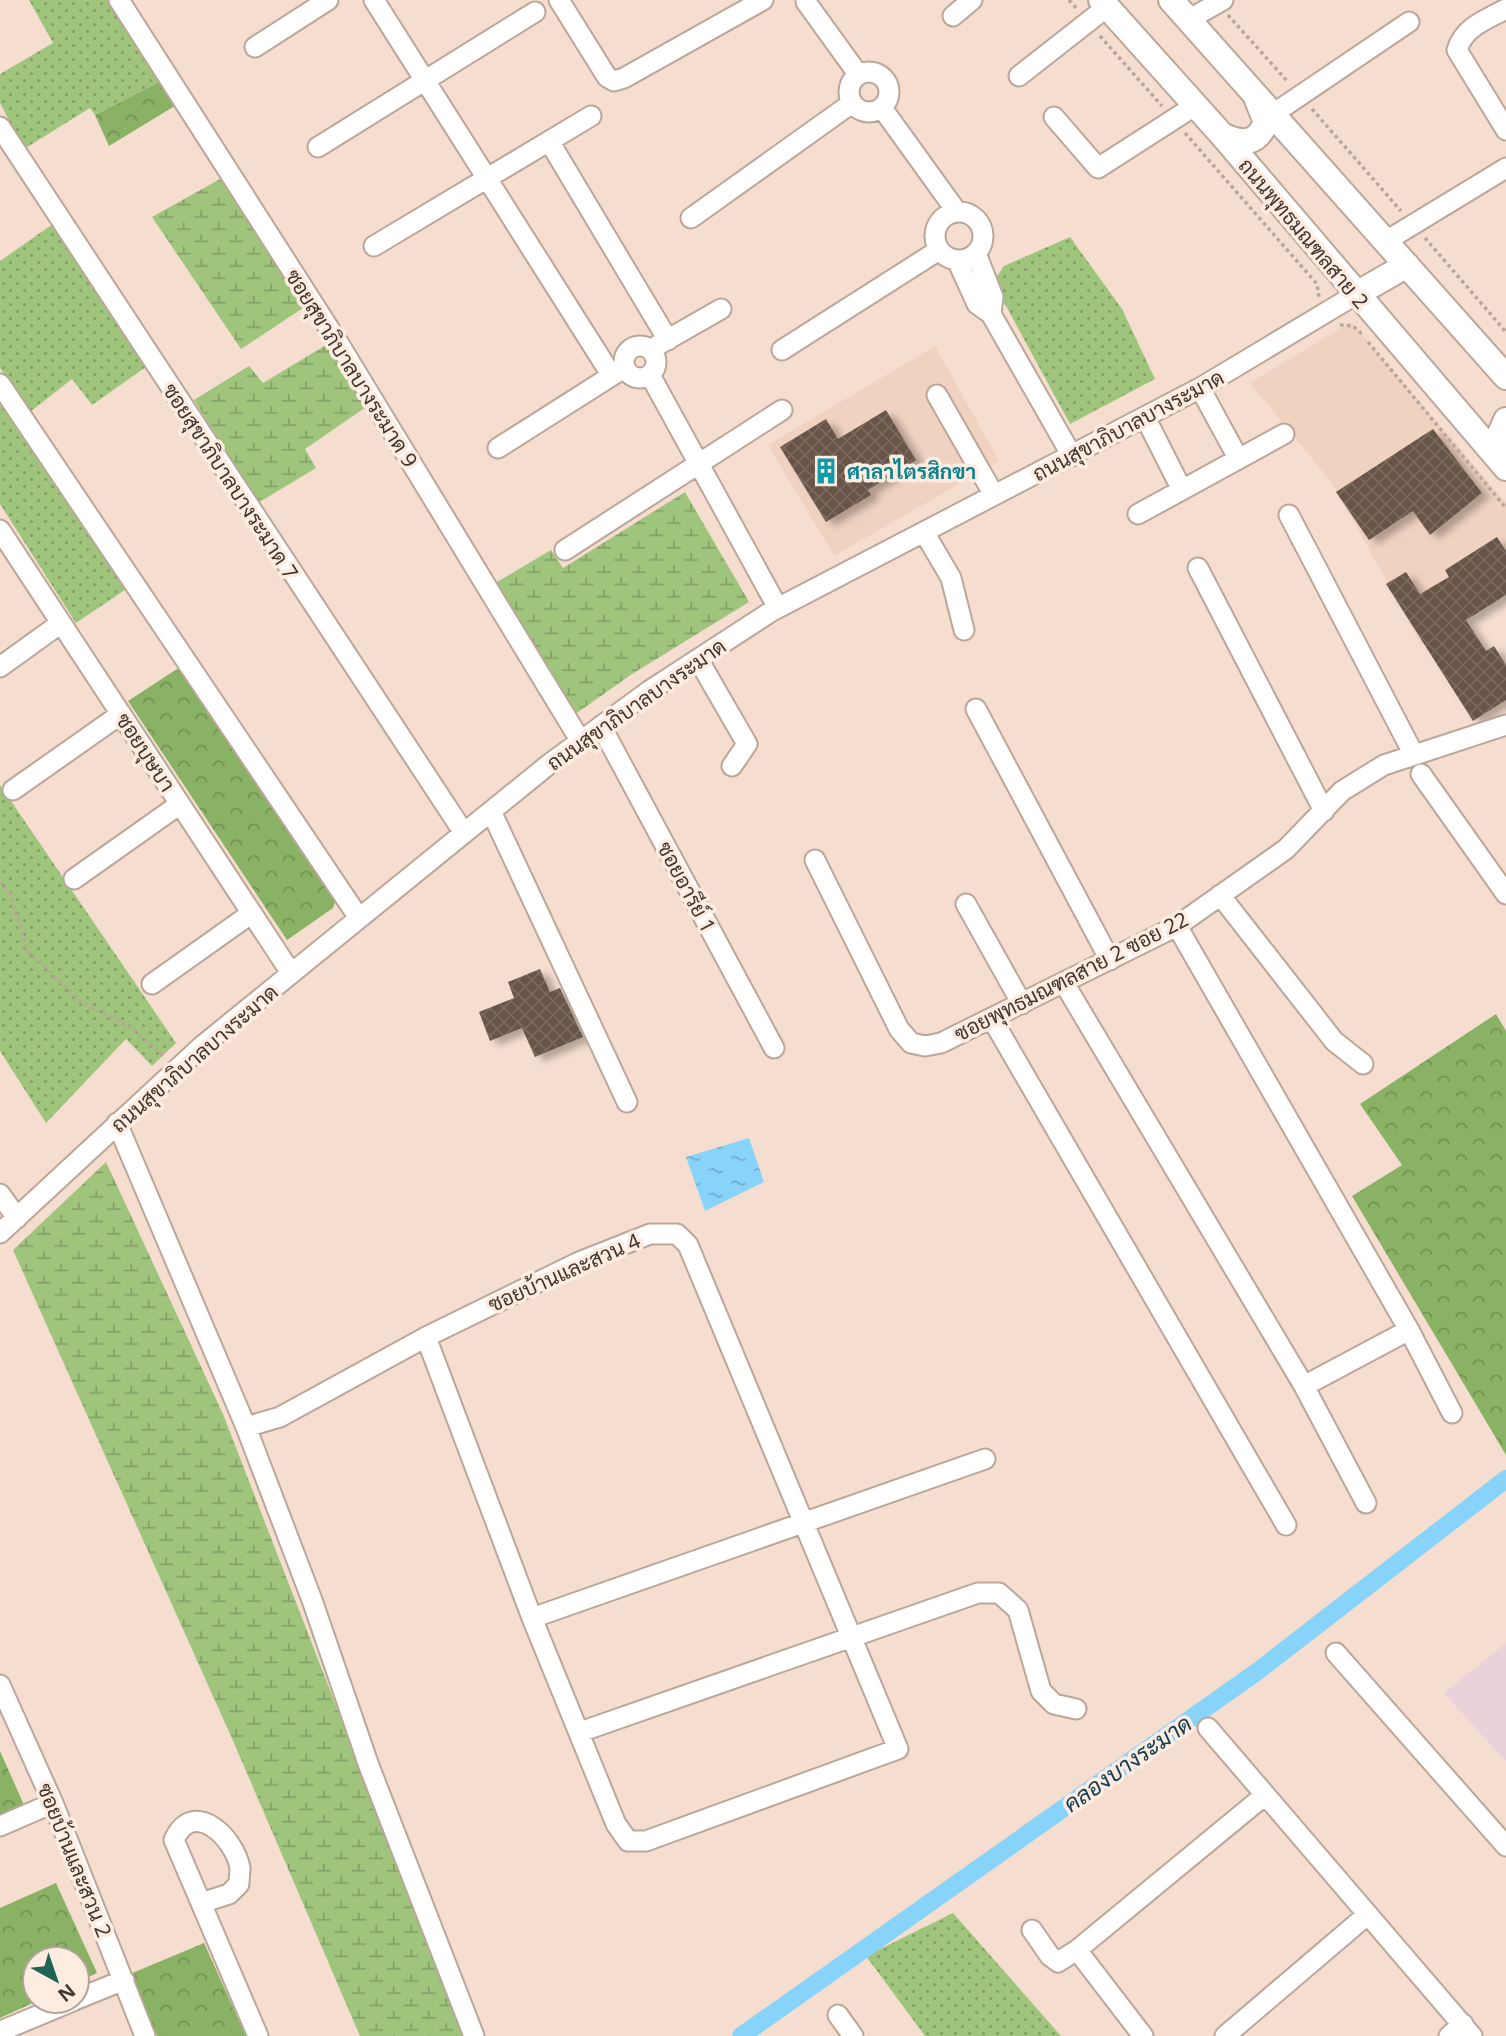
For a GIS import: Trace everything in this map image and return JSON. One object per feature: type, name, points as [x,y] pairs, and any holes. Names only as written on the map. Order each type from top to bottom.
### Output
[{"type":"main road","points":[[1171,0],[1506,377]]},
{"type":"main road","name":"ถนนพุทธมณฑลสาย 2","points":[[1098,10],[1222,135],[1355,295],[1506,468]]},
{"type":"main road","points":[[1222,135],[1248,143],[1263,130],[1264,113],[1255,96]]},
{"type":"main road","points":[[1355,295],[1407,265]]},
{"type":"main road","points":[[1506,420],[1499,436],[1506,461]]},
{"type":"street","name":"ซอยสุขาภิบาลบางระมาด 9","points":[[119,0],[339,344],[580,740]]},
{"type":"street","points":[[255,47],[328,0]]},
{"type":"street","points":[[374,0],[487,179],[618,372],[636,378],[650,375]]},
{"type":"street","points":[[559,0],[607,77],[614,81],[624,78],[763,0]]},
{"type":"street","points":[[953,16],[972,0]]},
{"type":"street","points":[[1188,20],[1220,1]]},
{"type":"street","points":[[806,2],[858,74]]},
{"type":"street","points":[[1506,9],[1467,30],[1461,36],[1457,50],[1506,131]]},
{"type":"street","points":[[1019,76],[1098,10]]},
{"type":"street","points":[[318,147],[535,12]]},
{"type":"street","points":[[1273,114],[1409,23]]},
{"type":"street","points":[[873,72],[886,80],[890,94],[882,108],[869,112],[852,103],[849,87],[858,74],[873,72]]},
{"type":"street","points":[[691,218],[852,103]]},
{"type":"street","points":[[1054,117],[1098,168],[1195,106]]},
{"type":"street","points":[[882,108],[957,212]]},
{"type":"street","points":[[374,246],[592,116]]},
{"type":"street","name":"ซอยสุขาภิบาลบางระมาด 7","points":[[0,127],[464,833]]},
{"type":"street","points":[[549,141],[659,345],[650,375],[778,608]]},
{"type":"street","points":[[1386,241],[1506,168]]},
{"type":"street","points":[[957,260],[976,253],[983,240],[981,226],[971,215],[957,212],[942,219],[937,226],[936,243],[939,250],[957,260],[976,304],[991,314],[1072,456]]},
{"type":"street","points":[[782,350],[939,250]]},
{"type":"street","points":[[976,253],[993,297],[991,314]]},
{"type":"street","name":"ถนนสุขาภิบาลบางระมาด","points":[[0,1233],[178,1068],[291,973],[580,740],[778,608],[1200,388],[1355,295]]},
{"type":"street","points":[[498,448],[618,372],[630,349],[659,345],[720,309]]},
{"type":"street","points":[[0,384],[359,918]]},
{"type":"street","points":[[1200,388],[1238,458]]},
{"type":"street","points":[[937,396],[994,495]]},
{"type":"street","points":[[565,550],[782,410]]},
{"type":"street","points":[[1145,417],[1181,488]]},
{"type":"street","points":[[1138,514],[1181,488],[1284,434]]},
{"type":"street","points":[[1289,515],[1413,753]]},
{"type":"street","points":[[924,532],[951,578],[964,630]]},
{"type":"street","name":"ซอยบุษบา","points":[[2,537],[291,973]]},
{"type":"street","points":[[1198,568],[1324,811]]},
{"type":"street","points":[[0,667],[61,623]]},
{"type":"street","points":[[698,659],[747,744],[732,766]]},
{"type":"street","points":[[976,709],[1110,960]]},
{"type":"street","points":[[13,790],[121,714]]},
{"type":"street","name":"ซอยพุทธมณฑลสาย 2 ซอย 22","points":[[815,860],[899,1029],[911,1043],[925,1046],[940,1043],[992,1019],[1177,926],[1286,849],[1342,791],[1384,765],[1413,753],[1506,725]]},
{"type":"street","name":"ซอยอารีย์ 1","points":[[601,726],[774,1048]]},
{"type":"street","points":[[1421,774],[1506,894]]},
{"type":"street","points":[[74,879],[180,804]]},
{"type":"street","points":[[492,811],[627,1102]]},
{"type":"street","points":[[1220,895],[1334,1041],[1363,1064]]},
{"type":"street","points":[[966,904],[1022,1004]]},
{"type":"street","points":[[152,984],[252,913]]},
{"type":"street","points":[[1177,926],[1409,1330],[1452,1413]]},
{"type":"street","points":[[1064,984],[1304,1386],[1366,1503]]},
{"type":"street","points":[[992,1019],[1286,1525]]},
{"type":"street","points":[[117,1124],[246,1427],[312,1600],[369,1766],[474,2036]]},
{"type":"street","points":[[0,1194],[17,1218]]},
{"type":"street","name":"ซอยบ้านและสวน 4","points":[[246,1427],[280,1416],[426,1337],[579,1262],[650,1234],[677,1234],[688,1245],[898,1749],[646,1842],[628,1841],[616,1824],[580,1732]]},
{"type":"street","points":[[1304,1386],[1409,1330]]},
{"type":"street","points":[[426,1337],[532,1618],[580,1732],[978,1593],[999,1593],[1018,1610],[1041,1691],[1054,1704],[1076,1709]]},
{"type":"street","points":[[532,1618],[801,1521],[985,1459]]},
{"type":"street","points":[[1336,1653],[1506,1846]]},
{"type":"street","name":"ซอยบ้านและสวน 2","points":[[0,1685],[53,1802],[145,2036]]},
{"type":"street","points":[[1208,1728],[1367,1915],[1461,2032]]},
{"type":"street","points":[[1032,1930],[1050,1956],[1058,1962],[1077,1950],[1265,1795]]},
{"type":"street","points":[[0,1826],[53,1802]]},
{"type":"street","points":[[201,1903],[258,2036]]},
{"type":"street","points":[[1225,2036],[1367,1915]]},
{"type":"street","points":[[1077,1950],[1143,2036]]},
{"type":"street","points":[[91,1993],[124,1980]]},
{"type":"street","points":[[1,2031],[39,2015]]},
{"type":"street","points":[[838,2015],[853,2036]]},
{"type":"path","points":[[1069,0],[1098,10],[1173,120],[1317,284],[1320,300]]},
{"type":"path","points":[[1220,1],[1506,332]]},
{"type":"path","points":[[1341,326],[1353,326],[1362,333],[1506,508]]},
{"type":"path","points":[[0,881],[10,894],[27,950],[82,1003],[129,1026],[178,1068]]},
{"type":"shaded area","points":[[1351,322],[1506,503],[1506,590],[1422,645],[1333,484],[1250,383]]},
{"type":"shaded area","points":[[935,346],[999,461],[834,556],[768,445]]},
{"type":"shaded area","points":[[1506,1643],[1506,1761],[1444,1693]]},
{"type":"green space","points":[[29,0],[108,0],[161,81],[95,115],[90,108],[24,149],[0,103],[0,74],[53,43]]},
{"type":"green space","points":[[161,81],[178,104],[109,146],[95,115]]},
{"type":"green space","points":[[220,179],[306,306],[241,349],[152,217]]},
{"type":"green space","points":[[53,224],[146,367],[92,405],[72,379],[30,412],[0,368],[0,261]]},
{"type":"green space","points":[[1070,237],[1122,309],[1155,379],[1070,424],[993,282],[1004,266]]},
{"type":"green space","points":[[326,345],[366,407],[305,449],[316,468],[258,503],[194,400],[249,366],[263,383]]},
{"type":"green space","points":[[0,404],[125,590],[76,623],[0,504]]},
{"type":"green space","points":[[685,492],[749,602],[632,674],[574,715],[492,585],[551,550],[563,568]]},
{"type":"green space","points":[[180,667],[336,899],[333,908],[287,940],[128,701]]},
{"type":"green space","points":[[0,785],[176,1043],[152,1066],[126,1039],[46,1123],[0,1051]]},
{"type":"green space","points":[[1496,1014],[1506,1031],[1506,1455],[1352,1196],[1402,1165],[1360,1104]]},
{"type":"green space","points":[[106,1162],[223,1414],[464,2036],[360,2036],[234,1743],[13,1250]]},
{"type":"green space","points":[[0,1751],[24,1805],[0,1815]]},
{"type":"green space","points":[[56,1883],[84,1945],[21,1945],[21,2008],[0,2018],[0,1908]]},
{"type":"green space","points":[[953,1913],[1061,2036],[925,2036],[866,1956]]},
{"type":"green space","points":[[204,1943],[246,2036],[157,2036],[130,1974]]},
{"type":"green space","points":[[91,1960],[97,1973],[91,1976]]},
{"type":"water","points":[[749,1138],[764,1182],[705,1211],[686,1157]]},
{"type":"building","points":[[886,410],[916,460],[868,490],[871,495],[826,522],[780,447],[826,419],[838,439]]},
{"type":"building","points":[[1433,429],[1482,493],[1430,535],[1413,511],[1369,540],[1336,492]]},
{"type":"building","points":[[1497,537],[1506,551],[1506,595],[1466,620],[1486,651],[1494,646],[1506,665],[1506,700],[1473,721],[1386,584],[1406,572],[1420,594],[1449,577],[1445,570]]},
{"type":"building","points":[[540,969],[550,992],[560,988],[583,1037],[535,1057],[522,1028],[490,1041],[479,1012],[514,998],[508,982]]},
{"type":"waterway","name":"คลองบางระมาด","points":[[741,2036],[1258,1671],[1506,1479]]},
{"type":"place","name":"ศาลาไตรสิกขา","points":[[826,471]]}]
